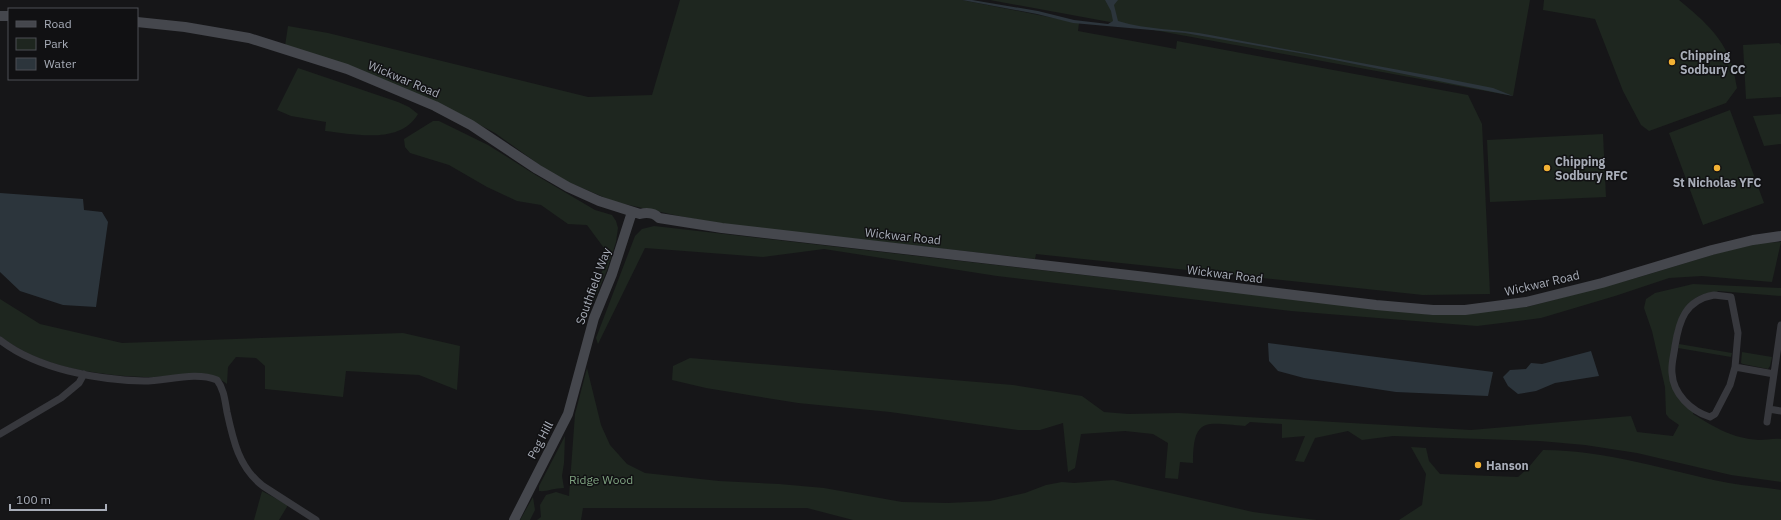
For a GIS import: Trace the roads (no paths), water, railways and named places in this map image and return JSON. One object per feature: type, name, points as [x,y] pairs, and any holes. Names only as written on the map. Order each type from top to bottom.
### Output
[{"type":"main road","name":"Wickwar Road","points":[[138,22],[185,27],[249,38],[346,70],[435,106],[471,125],[537,169],[568,187],[599,201],[636,213],[650,213],[660,218],[771,235],[1138,276],[1376,306],[1433,310],[1465,310],[1526,302],[1602,283],[1712,250],[1753,240],[1781,236]]},
{"type":"main road","name":"Southfield Way","points":[[580,370],[594,318],[636,213]]},
{"type":"main road","name":"Peg Hill","points":[[514,520],[568,414],[580,370]]},
{"type":"street","points":[[1714,295],[1731,297],[1738,333],[1734,368],[1730,385],[1712,417],[1706,416],[1689,406],[1677,391],[1672,375],[1672,366],[1678,326],[1685,314],[1701,298],[1714,295]]},
{"type":"street","points":[[1767,422],[1777,369],[1781,325]]},
{"type":"street","points":[[0,340],[22,354],[38,361],[84,374],[144,381],[203,377],[217,380],[223,390],[233,439],[246,468],[263,486],[316,520]]},
{"type":"street","points":[[1734,368],[1777,369]]},
{"type":"street","points":[[0,434],[61,398],[78,383],[84,374]]},
{"type":"street","points":[[1769,409],[1781,411]]},
{"type":"water","points":[[962,0],[972,0],[1038,11],[1074,20],[1108,24],[1113,21],[1111,11],[1105,0],[1118,0],[1114,5],[1118,21],[1129,24],[1199,33],[1422,74],[1493,88],[1513,96],[1305,54],[1185,33],[1073,23],[1037,14]]},
{"type":"water","points":[[0,193],[83,199],[84,210],[102,212],[108,222],[96,307],[63,305],[20,291],[0,272]]},
{"type":"water","points":[[1268,343],[1493,372],[1488,396],[1396,392],[1304,378],[1278,371],[1269,361]]},
{"type":"water","points":[[1591,351],[1599,376],[1555,383],[1536,391],[1518,394],[1508,386],[1503,377],[1510,370],[1526,369],[1531,363],[1542,364]]},
{"type":"place","name":"Chipping Sodbury CC","points":[[1672,62]]},
{"type":"place","name":"Chipping Sodbury RFC","points":[[1547,168]]},
{"type":"place","name":"St Nicholas YFC","points":[[1717,168]]},
{"type":"place","name":"Hanson","points":[[1478,465]]},
{"type":"park label","name":"Ridge Wood","points":[[601,479]]}]
